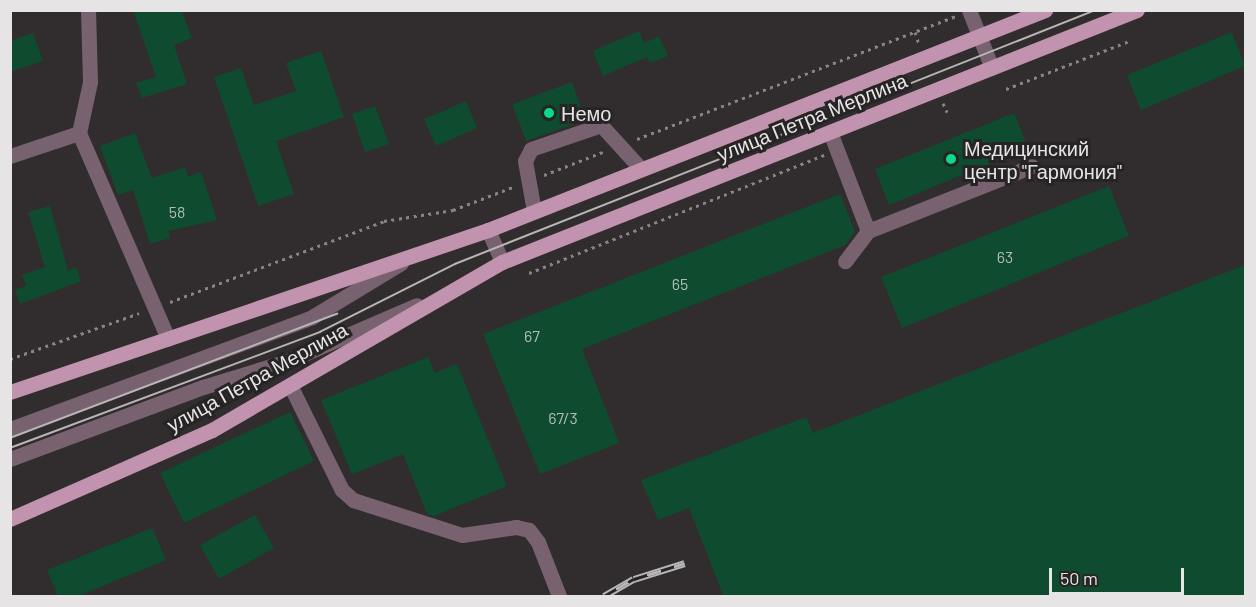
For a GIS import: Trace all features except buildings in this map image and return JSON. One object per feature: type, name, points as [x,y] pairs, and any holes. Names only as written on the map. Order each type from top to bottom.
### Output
[{"type":"main road","name":"улица Петра Мерлина","points":[[10,392],[488,230],[1045,10]]},
{"type":"main road","name":"улица Петра Мерлина","points":[[10,519],[212,430],[502,262],[1137,10]]},
{"type":"street","points":[[88,10],[90,82],[79,133],[168,339]]},
{"type":"street","points":[[964,13],[979,37],[992,68]]},
{"type":"street","points":[[534,212],[525,161],[531,149],[596,125],[606,128],[641,169]]},
{"type":"street","points":[[830,132],[868,231]]},
{"type":"street","points":[[10,156],[79,133]]},
{"type":"street","points":[[845,261],[868,231],[1032,166]]},
{"type":"street","points":[[488,230],[502,262]]},
{"type":"street","name":"улица Петра Мерлина","points":[[10,429],[312,317],[417,254]]},
{"type":"street","name":"улица Петра Мерлина","points":[[10,459],[203,387],[290,360],[452,290]]},
{"type":"street","points":[[290,385],[342,490],[353,500],[462,535],[516,527],[530,530],[538,542],[559,597]]},
{"type":"path","points":[[10,359],[154,308],[384,221],[453,210],[964,13]]},
{"type":"path","points":[[1006,89],[1129,41]]},
{"type":"path","points":[[529,273],[828,153],[840,156]]},
{"type":"tram line","points":[[10,448],[320,332],[455,264],[1096,10]]},
{"type":"tram line","points":[[10,438],[337,314]]},
{"type":"railway","points":[[604,596],[634,579],[685,563]]},
{"type":"place","name":"Немо","points":[[549,113]]},
{"type":"place","name":"Медицинский центр \"Гармония\"","points":[[951,159]]}]
